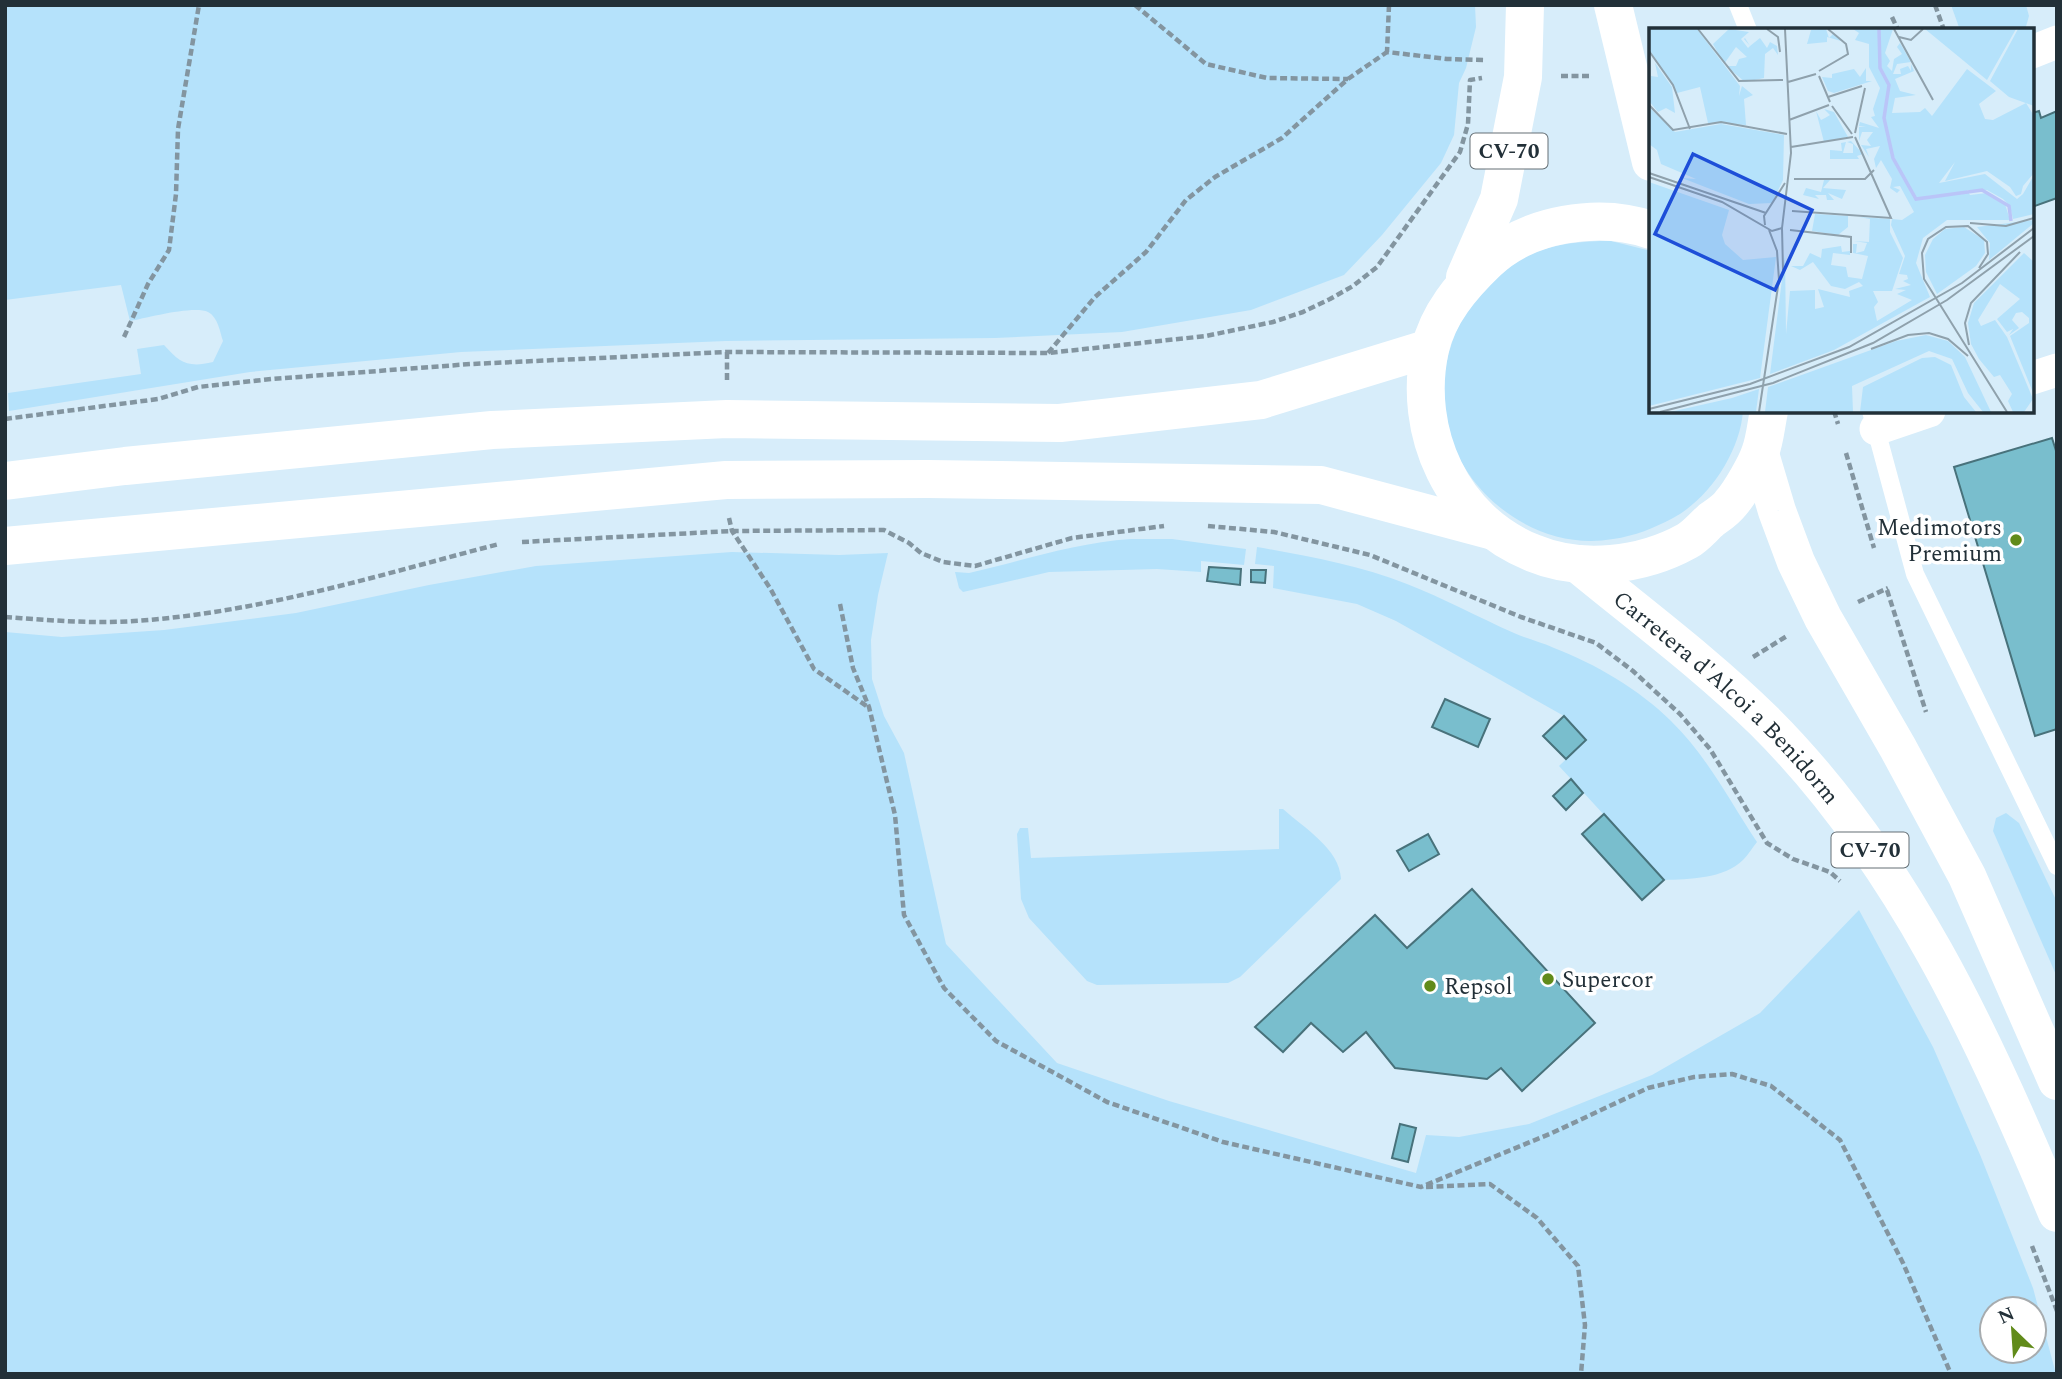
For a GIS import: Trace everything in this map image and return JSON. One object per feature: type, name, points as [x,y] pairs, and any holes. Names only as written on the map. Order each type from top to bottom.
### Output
[{"type":"main road","name":"CV-70","points":[[1525,5],[1508,69],[1499,200],[1430,348],[1424,399],[1434,449],[1457,494],[1493,531],[1533,553],[1578,564],[1635,561],[1688,540],[1731,503],[1760,454],[1769,413]]},
{"type":"main road","points":[[1613,5],[1649,154]]},
{"type":"main road","name":"CV-70","points":[[1460,288],[1495,254],[1537,231],[1584,221],[1633,223],[1649,229]]},
{"type":"main road","points":[[5,481],[125,466],[492,430],[727,419],[1060,423],[1261,400],[1430,348]]},
{"type":"main road","name":"CV-70","points":[[1760,454],[1796,562],[1823,618],[1898,748],[1967,876],[2057,1081]]},
{"type":"main road","points":[[5,546],[726,480],[928,479],[1321,485],[1493,531]]},
{"type":"main road","name":"Carretera d'Alcoi a Benidorm","points":[[1578,564],[1720,680],[1765,722],[1844,813],[1880,864],[1958,996],[1987,1052],[2057,1213]]},
{"type":"street","points":[[2034,51],[2057,42]]},
{"type":"street","points":[[2034,376],[2057,370]]},
{"type":"street","points":[[1874,420],[1917,413]]},
{"type":"lane","points":[[1738,5],[1747,28]]},
{"type":"lane","points":[[1874,420],[1915,574],[2057,866]]},
{"type":"path","points":[[124,337],[148,284],[169,250],[176,194],[178,129],[199,5]]},
{"type":"path","points":[[1135,5],[1206,64],[1268,78],[1348,79]]},
{"type":"path","points":[[1387,52],[1389,5]]},
{"type":"path","points":[[1935,5],[1943,28]]},
{"type":"path","points":[[1892,16],[1897,28]]},
{"type":"path","points":[[1048,353],[1095,297],[1146,252],[1186,200],[1215,177],[1282,138],[1348,79],[1387,52],[1508,69],[1628,75]]},
{"type":"path","points":[[5,419],[158,399],[198,387],[271,379],[471,364],[727,352],[1048,353],[1194,338],[1273,322],[1303,312],[1353,286],[1377,267],[1460,152],[1468,124],[1470,80],[1508,69]]},
{"type":"path","points":[[727,352],[727,419]]},
{"type":"path","points":[[1835,413],[1838,424]]},
{"type":"path","points":[[1845,450],[1876,555]]},
{"type":"path","points":[[726,480],[732,531],[770,588],[814,669],[869,707]]},
{"type":"path","points":[[514,542],[732,531],[884,530],[922,553],[943,562],[975,566],[1072,538],[1169,526]]},
{"type":"path","points":[[1196,526],[1274,533],[1370,555],[1521,617],[1596,643],[1633,671],[1681,714],[1710,749],[1767,842],[1793,859],[1830,872]]},
{"type":"path","points":[[5,617],[63,621],[133,621],[262,605],[501,543]]},
{"type":"path","points":[[1883,578],[1926,714]]},
{"type":"path","points":[[840,604],[853,668],[869,707],[895,815],[904,915],[944,988],[996,1041],[1107,1101],[1223,1142],[1421,1187],[1490,1184],[1537,1218],[1578,1266],[1585,1325],[1581,1374]]},
{"type":"path","points":[[1421,1187],[1552,1133],[1648,1088],[1694,1077],[1732,1074],[1771,1086],[1840,1140],[1903,1263],[1951,1374]]},
{"type":"shaded area","points":[[5,5],[1475,5],[1476,27],[1466,68],[1459,83],[1454,135],[1441,163],[1382,235],[1344,275],[1251,310],[1122,332],[995,338],[726,341],[461,352],[250,372],[9,411],[8,393],[141,374],[137,349],[164,345],[185,362],[204,364],[213,362],[223,341],[214,317],[201,310],[130,321],[121,285],[5,300]]},
{"type":"shaded area","points":[[1951,5],[2026,5],[2029,16],[2026,28],[1959,28]]},
{"type":"shaded area","points":[[1611,241],[1649,250],[1649,413],[1743,413],[1741,427],[1729,458],[1710,487],[1686,510],[1637,534],[1586,541],[1559,537],[1533,528],[1510,515],[1489,498],[1471,477],[1457,454],[1448,429],[1444,403],[1444,377],[1459,325],[1472,302],[1489,282],[1510,265],[1533,253],[1581,242]]},
{"type":"shaded area","points":[[1131,539],[1172,539],[1246,549],[1244,565],[1201,561],[1201,572],[1157,569],[1049,572],[963,592],[959,588],[955,572],[969,573],[1069,548]]},
{"type":"shaded area","points":[[1257,547],[1351,566],[1389,577],[1514,633],[1569,654],[1616,678],[1659,710],[1684,735],[1707,764],[1757,842],[1743,860],[1726,871],[1706,877],[1664,880],[1559,766],[1586,740],[1564,716],[1396,621],[1357,604],[1273,588],[1274,566],[1255,564]]},
{"type":"shaded area","points":[[732,552],[839,555],[888,553],[871,640],[872,679],[884,716],[904,753],[946,944],[1057,1063],[1169,1101],[1416,1173],[1426,1135],[1459,1137],[1529,1124],[1652,1075],[1760,1013],[1859,910],[1933,1047],[1981,1157],[2035,1295],[1978,1295],[1978,1365],[2048,1365],[2048,1344],[2056,1374],[5,1374],[5,632],[62,637],[164,630],[296,613],[536,566]]},
{"type":"shaded area","points":[[1279,809],[1283,809],[1328,849],[1339,868],[1341,879],[1240,977],[1228,983],[1097,985],[1087,981],[1029,918],[1021,899],[1017,834],[1020,828],[1028,828],[1031,858],[1279,849]]},
{"type":"shaded area","points":[[2006,813],[2019,823],[2057,902],[2057,977],[1993,831],[1996,818]]},
{"type":"building","points":[[2039,111],[2041,118],[2057,111],[2057,198],[2034,206],[2034,112]]},
{"type":"building","name":"Medimotors Premium","points":[[2052,438],[2057,454],[2057,729],[2035,736],[1954,467]]},
{"type":"building","points":[[1209,567],[1241,569],[1240,585],[1207,581]]},
{"type":"building","points":[[1251,570],[1266,570],[1265,583],[1251,582]]},
{"type":"building","points":[[1445,699],[1490,719],[1478,747],[1432,727]]},
{"type":"building","points":[[1564,716],[1586,740],[1566,759],[1543,736]]},
{"type":"building","points":[[1571,779],[1583,793],[1566,810],[1553,796]]},
{"type":"building","points":[[1604,814],[1664,880],[1642,900],[1582,834]]},
{"type":"building","points":[[1428,834],[1439,854],[1409,871],[1397,851]]},
{"type":"building","name":"Repsol","points":[[1472,889],[1595,1023],[1522,1091],[1501,1068],[1487,1079],[1395,1068],[1366,1032],[1343,1052],[1311,1023],[1283,1052],[1255,1027],[1375,915],[1407,948]]},
{"type":"building","points":[[1400,1124],[1416,1128],[1408,1162],[1392,1158]]},
{"type":"place","name":"Medimotors Premium","points":[[2016,540]]},
{"type":"place","name":"Supercor","points":[[1548,979]]},
{"type":"place","name":"Repsol","points":[[1430,986]]}]
